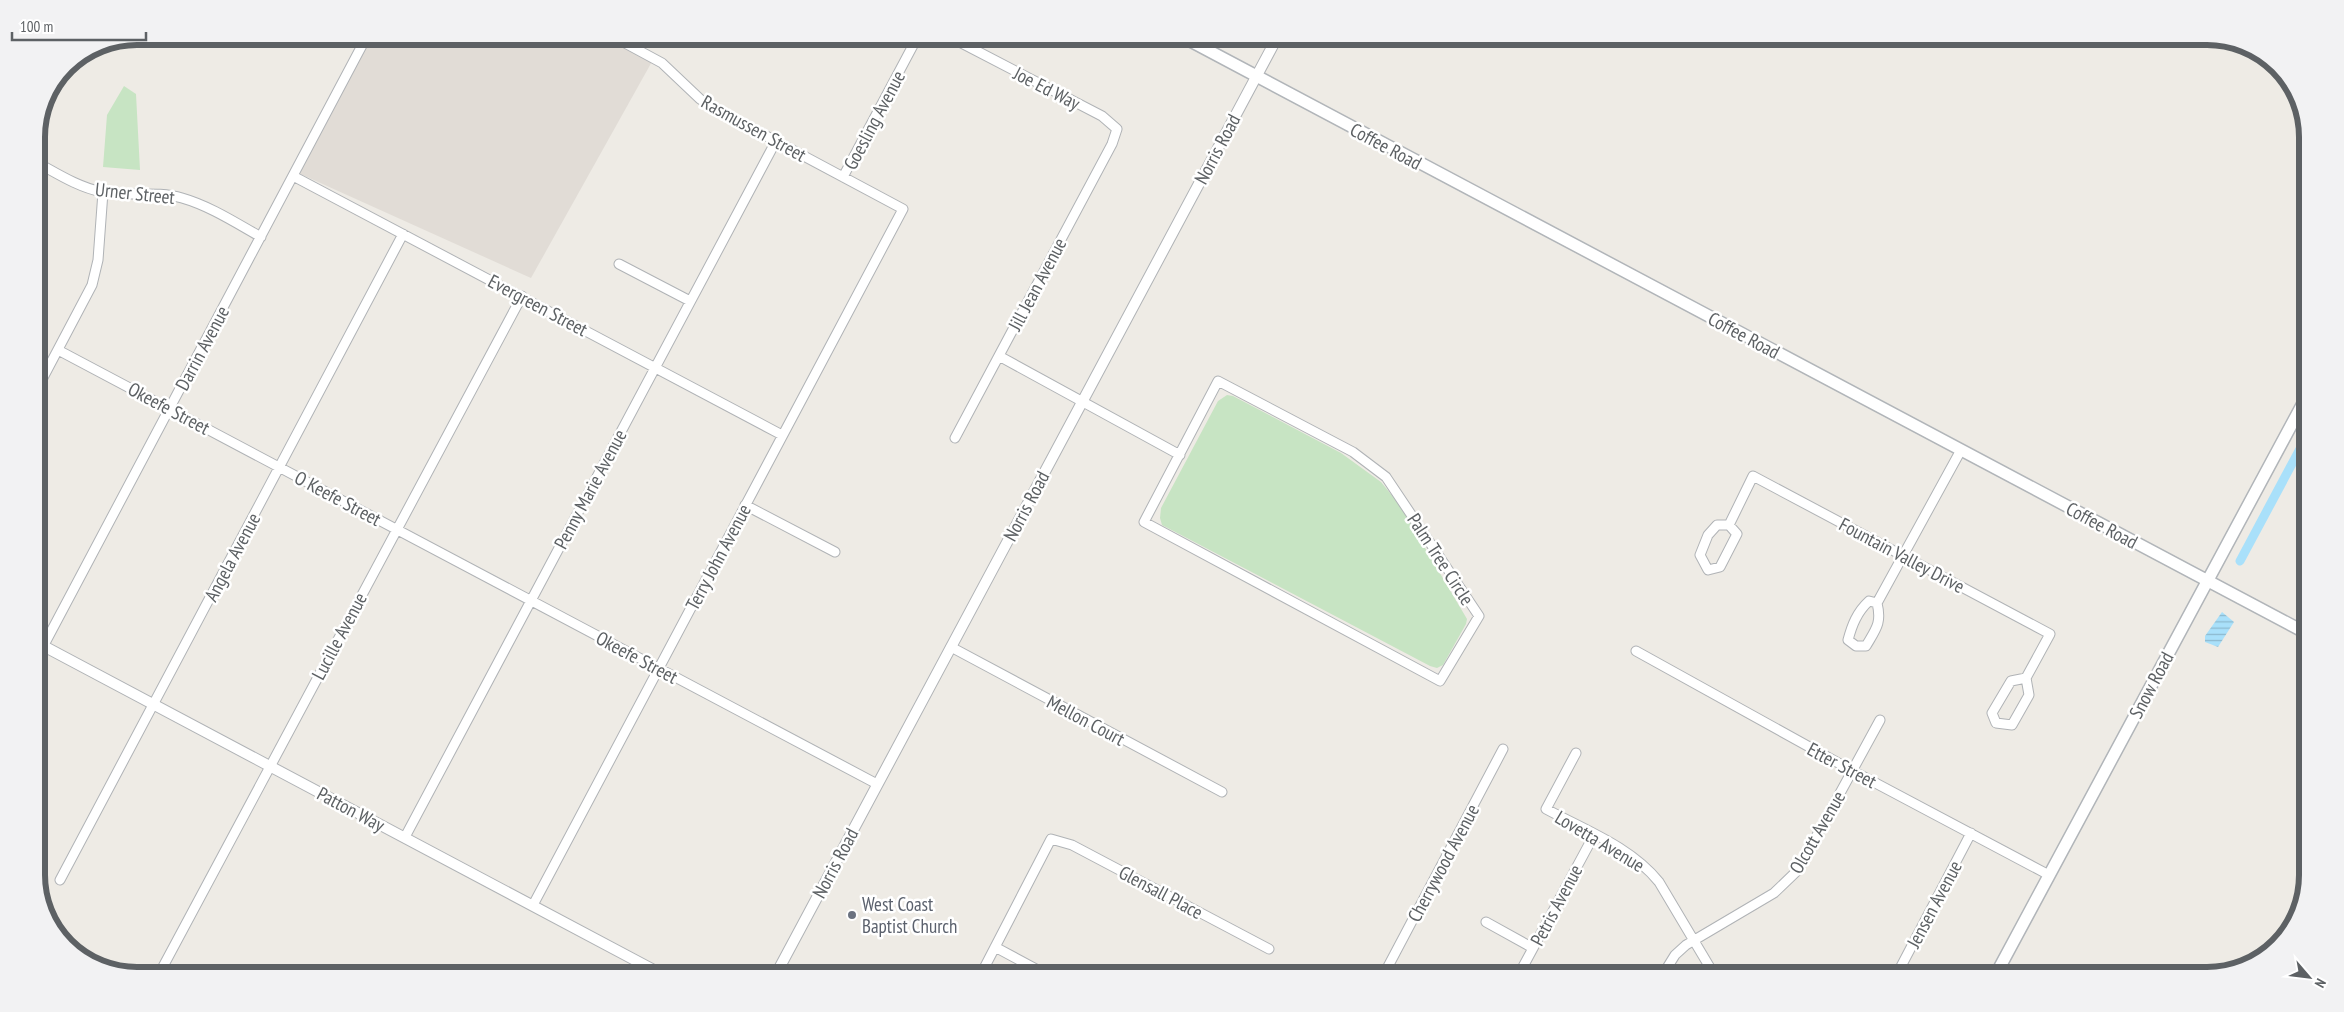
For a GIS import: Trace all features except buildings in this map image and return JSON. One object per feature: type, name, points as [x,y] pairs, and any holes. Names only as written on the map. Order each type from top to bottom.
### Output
[{"type":"main road","name":"Coffee Road","points":[[1197,45],[2299,629]]},
{"type":"main road","name":"Snow Road","points":[[2000,967],[2206,580],[2299,410]]},
{"type":"street","name":"Darrin Avenue","points":[[45,635],[170,409],[362,45]]},
{"type":"street","name":"Rasmussen Street","points":[[629,45],[662,63],[700,100],[903,209]]},
{"type":"street","name":"Goesling Avenue","points":[[843,177],[913,45]]},
{"type":"street","name":"Joe Ed Way","points":[[965,45],[1102,116],[1117,129]]},
{"type":"street","name":"Norris Road","points":[[780,967],[1273,45]]},
{"type":"street","name":"Jill Jean Avenue","points":[[955,438],[1112,144],[1117,129]]},
{"type":"street","name":"Penny Marie Avenue","points":[[405,837],[776,141]]},
{"type":"street","name":"Urner Street","points":[[45,167],[73,183],[103,192],[150,192],[182,197],[198,203],[261,237]]},
{"type":"street","name":"Evergreen Street","points":[[293,176],[782,435]]},
{"type":"street","points":[[45,374],[92,285],[96,272],[103,192]]},
{"type":"street","name":"Terry John Avenue","points":[[533,905],[903,209]]},
{"type":"street","name":"Angela Avenue","points":[[60,880],[403,234]]},
{"type":"street","points":[[619,264],[690,301]]},
{"type":"street","name":"Lucille Avenue","points":[[163,967],[522,296]]},
{"type":"street","name":"Okeefe Street","points":[[58,350],[279,467]]},
{"type":"street","points":[[999,356],[1083,400],[1180,455]]},
{"type":"street","name":"Palm Tree Circle","points":[[1218,381],[1353,452],[1386,477],[1407,506],[1478,616],[1440,681],[1144,522],[1180,455],[1218,381]]},
{"type":"street","points":[[1877,603],[1869,601],[1861,609],[1853,624],[1848,640],[1856,646],[1866,646],[1874,633],[1881,618],[1877,603],[1960,450]]},
{"type":"street","name":"O Keefe Street","points":[[279,467],[396,529]]},
{"type":"street","name":"Fountain Valley Drive","points":[[1729,524],[1753,476],[2050,634],[2026,678]]},
{"type":"street","points":[[745,505],[835,552]]},
{"type":"street","points":[[1729,524],[1737,534],[1720,567],[1708,570],[1700,555],[1708,535],[1717,525],[1729,524]]},
{"type":"street","name":"Okeefe Street","points":[[396,529],[877,784]]},
{"type":"street","name":"Patton Way","points":[[45,647],[648,967]]},
{"type":"street","name":"Mellon Court","points":[[950,647],[1222,792]]},
{"type":"street","name":"Etter Street","points":[[1636,651],[1851,770],[2049,875]]},
{"type":"street","points":[[2026,678],[2029,695],[2012,726],[1996,724],[1992,713],[2011,681],[2026,678]]},
{"type":"street","name":"Olcott Avenue","points":[[1668,967],[1675,955],[1694,940],[1774,893],[1788,882],[1805,859],[1851,770],[1880,720]]},
{"type":"street","name":"Cherrywood Avenue","points":[[1387,967],[1503,749]]},
{"type":"street","name":"Lovetta Avenue","points":[[1576,753],[1546,809],[1627,852],[1651,871],[1710,967]]},
{"type":"street","name":"Jensen Avenue","points":[[1901,967],[1971,833]]},
{"type":"street","name":"Petris Avenue","points":[[1523,967],[1594,835]]},
{"type":"street","name":"Glensall Place","points":[[995,947],[1051,839],[1072,845],[1269,949]]},
{"type":"street","points":[[1486,922],[1533,948]]},
{"type":"street","points":[[985,967],[995,947],[1032,967]]},
{"type":"shaded area","points":[[363,45],[630,45],[654,58],[531,278],[296,172]]},
{"type":"green space","points":[[124,86],[136,94],[140,170],[103,167],[107,115]]},
{"type":"green space","points":[[1227,395],[1233,396],[1341,453],[1381,482],[1399,504],[1467,619],[1443,665],[1437,668],[1430,666],[1162,525],[1160,518],[1161,508],[1218,401]]},
{"type":"water","points":[[2222,612],[2234,622],[2218,647],[2205,642],[2205,636]]},
{"type":"waterway","points":[[2240,561],[2299,451]]},
{"type":"place","name":"West Coast Baptist Church","points":[[852,915]]}]
